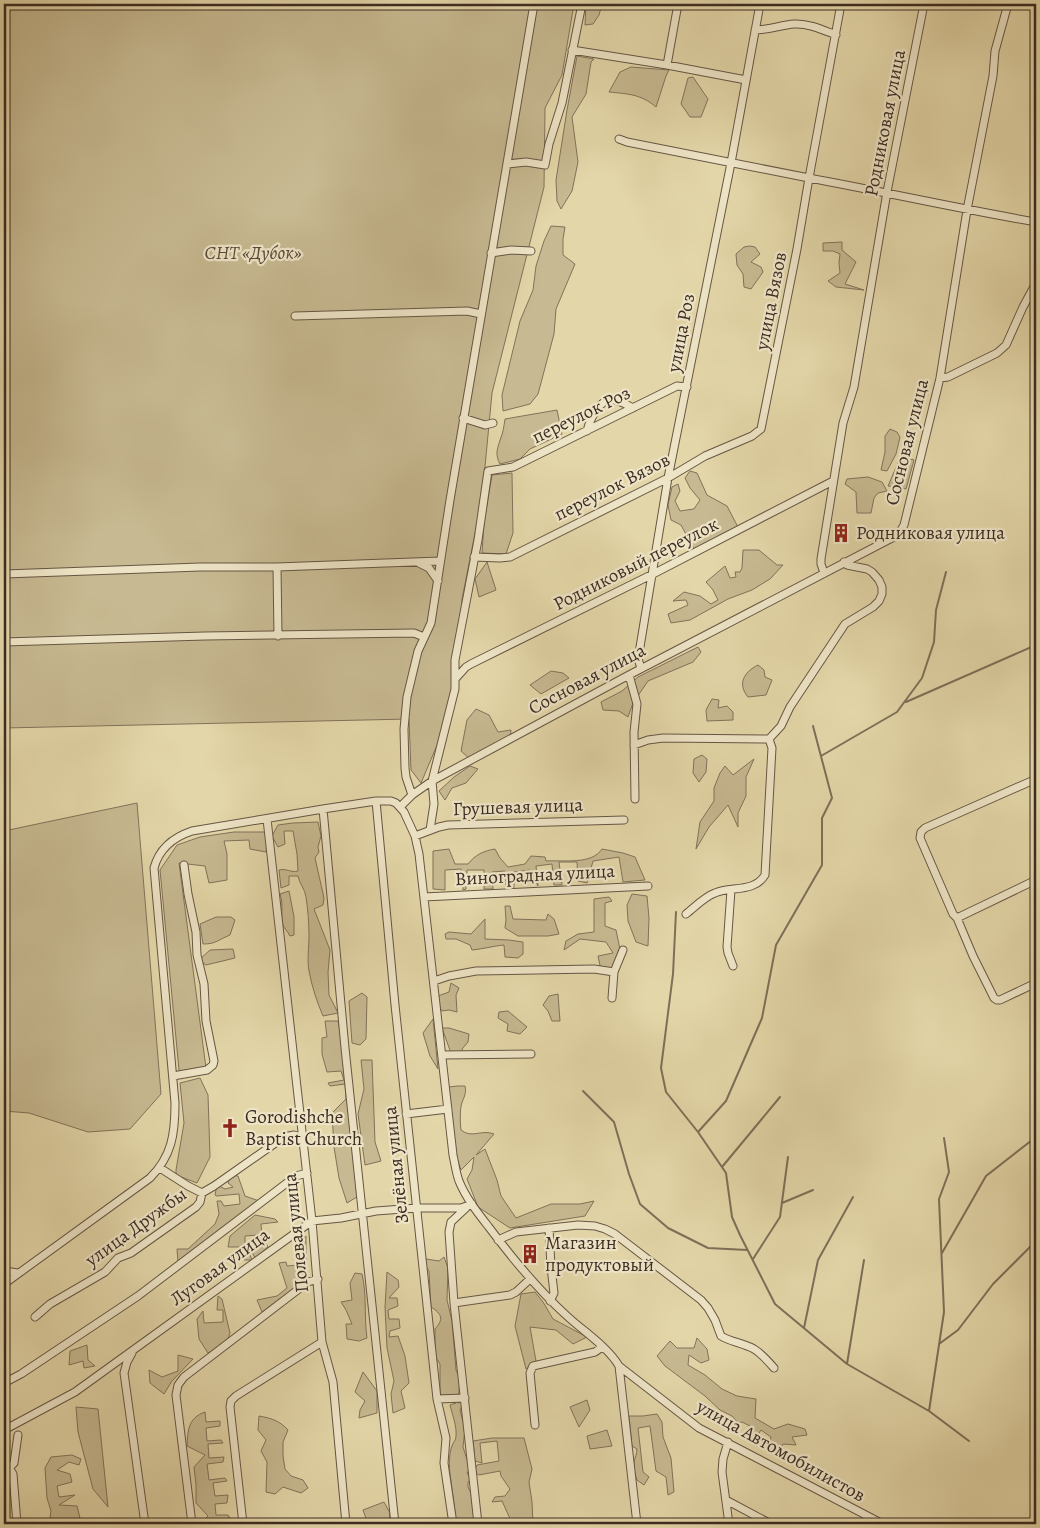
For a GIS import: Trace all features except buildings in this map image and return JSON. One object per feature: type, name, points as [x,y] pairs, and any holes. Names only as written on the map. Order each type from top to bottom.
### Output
[{"type":"street","points":[[412,795],[405,768],[405,713],[413,668],[418,651],[431,624],[480,314],[534,4]]},
{"type":"street","points":[[507,164],[526,162],[545,165],[549,144],[562,103],[582,4]]},
{"type":"street","points":[[667,65],[678,4]]},
{"type":"street","name":"улица Роз","points":[[641,668],[638,659],[668,478],[731,163],[760,4]]},
{"type":"street","name":"улица Вязов","points":[[761,429],[796,258],[841,4]]},
{"type":"street","name":"Родниковая улица","points":[[824,572],[821,559],[843,423],[854,387],[887,192],[924,4]]},
{"type":"street","name":"Сосновая улица","points":[[400,807],[412,795],[432,781],[641,668],[894,537],[900,532],[904,525],[940,378],[967,210],[993,76],[995,51],[1008,4]]},
{"type":"street","points":[[755,30],[802,24],[836,35]]},
{"type":"street","points":[[572,50],[746,80]]},
{"type":"street","points":[[619,139],[731,163],[887,192],[967,210],[1036,222]]},
{"type":"street","points":[[491,253],[511,250],[532,251]]},
{"type":"street","points":[[940,378],[948,378],[997,353],[1006,345],[1023,307],[1036,284]]},
{"type":"street","points":[[295,316],[467,311],[480,314]]},
{"type":"street","name":"переулок Роз","points":[[474,557],[488,471],[513,467],[673,388],[678,386],[687,387]]},
{"type":"street","points":[[587,431],[591,420],[602,403],[613,400],[633,408]]},
{"type":"street","points":[[464,418],[485,425],[493,423]]},
{"type":"street","name":"переулок Вязов","points":[[474,557],[510,557],[668,478],[704,456],[752,436],[761,429]]},
{"type":"street","name":"Родниковый переулок","points":[[456,678],[471,664],[653,574],[833,481]]},
{"type":"street","points":[[430,830],[434,804],[432,781],[455,689],[455,660],[474,557]]},
{"type":"street","points":[[4,574],[440,561]]},
{"type":"street","points":[[417,562],[428,568],[438,582]]},
{"type":"street","points":[[634,745],[648,740],[663,738],[769,739],[781,726],[790,706],[845,624],[873,607],[879,601],[882,594],[882,587],[872,572],[867,569],[847,565],[844,562]]},
{"type":"street","points":[[277,567],[278,636]]},
{"type":"street","points":[[4,642],[176,636],[414,633],[424,637]]},
{"type":"street","points":[[629,675],[637,704],[634,724],[635,799]]},
{"type":"street","points":[[686,914],[715,893],[752,886],[765,876],[772,748],[769,739]]},
{"type":"street","points":[[1036,779],[925,828],[921,832],[920,838],[953,914],[957,918],[994,998],[1000,1000],[1036,983]]},
{"type":"street","points":[[4,1284],[150,1178],[160,1168],[169,1152],[175,1120],[173,1076],[154,868],[156,859],[169,843],[192,831],[323,809],[376,801],[390,801],[400,807]]},
{"type":"street","name":"Зелёная улица","points":[[376,801],[406,1114],[437,1399],[446,1438],[444,1463],[453,1524]]},
{"type":"street","name":"улица Автомобилистов","points":[[400,807],[415,836],[419,854],[456,1168],[469,1206],[550,1301],[602,1346],[619,1366],[690,1422],[883,1524]]},
{"type":"street","points":[[323,809],[345,1048],[395,1524]]},
{"type":"street","name":"Полевая улица","points":[[267,819],[307,1173],[318,1279],[322,1342],[333,1382],[346,1524]]},
{"type":"street","name":"Грушевая улица","points":[[415,836],[448,824],[624,820]]},
{"type":"street","points":[[173,1076],[207,1070],[213,1066],[214,1061],[206,1021],[204,984],[184,865]]},
{"type":"street","points":[[957,918],[1036,880]]},
{"type":"street","name":"Виноградная улица","points":[[424,897],[648,886]]},
{"type":"street","points":[[731,890],[727,947],[733,966]]},
{"type":"street","points":[[612,998],[614,972],[623,950]]},
{"type":"street","points":[[434,981],[476,971],[594,970],[614,972]]},
{"type":"street","points":[[442,1055],[531,1054]]},
{"type":"street","points":[[406,1114],[448,1109]]},
{"type":"street","name":"улица Дружбы","points":[[35,1317],[50,1304],[105,1272],[118,1258],[131,1253],[196,1206],[200,1202],[202,1193],[284,1136],[294,1135],[302,1139]]},
{"type":"street","points":[[160,1168],[202,1193]]},
{"type":"street","name":"Луговая улица","points":[[4,1383],[21,1374],[138,1296],[296,1176],[307,1173]]},
{"type":"street","points":[[312,1221],[341,1218],[376,1211],[469,1206]]},
{"type":"street","points":[[469,1206],[449,1226],[454,1303],[478,1524]]},
{"type":"street","name":"Луговая улица","points":[[4,1430],[75,1392],[312,1221]]},
{"type":"street","points":[[498,1240],[516,1232],[578,1225],[606,1229],[701,1300],[715,1320],[720,1336],[761,1353],[774,1368]]},
{"type":"street","points":[[549,1228],[554,1289],[554,1295],[550,1301]]},
{"type":"street","points":[[4,1271],[18,1273]]},
{"type":"street","points":[[192,1524],[176,1395],[178,1385],[184,1377],[308,1282],[318,1279]]},
{"type":"street","points":[[454,1303],[510,1295],[530,1279]]},
{"type":"street","points":[[243,1524],[230,1407],[231,1401],[322,1342]]},
{"type":"street","points":[[535,1425],[530,1373],[533,1366],[595,1352],[602,1346]]},
{"type":"street","name":"Луговая улица","points":[[124,1373],[127,1362],[138,1347]]},
{"type":"street","points":[[116,1363],[124,1373],[146,1524]]},
{"type":"street","points":[[619,1366],[637,1524]]},
{"type":"street","points":[[437,1399],[465,1398]]},
{"type":"street","points":[[17,1524],[13,1474],[7,1467],[14,1463],[18,1435]]},
{"type":"street","points":[[728,1442],[723,1459],[722,1472],[729,1524]]},
{"type":"street","points":[[726,1500],[771,1524]]},
{"type":"green space","name":"СНТ «Дубок»","points":[[4,4],[574,4],[562,75],[545,108],[544,187],[492,393],[482,498],[462,599],[452,710],[421,783],[411,770],[409,719],[4,728]]},
{"type":"green space","points":[[586,4],[602,4],[599,15],[593,24],[585,25]]},
{"type":"green space","points":[[577,56],[594,59],[591,62],[586,94],[572,117],[578,162],[572,191],[561,209],[557,201],[556,180]]},
{"type":"green space","points":[[631,67],[669,70],[656,107],[640,97],[609,92],[620,72]]},
{"type":"green space","points":[[693,77],[708,99],[701,117],[690,117],[681,104],[688,78]]},
{"type":"green space","points":[[551,226],[565,227],[563,255],[575,264],[556,309],[554,334],[538,394],[530,404],[503,411],[502,395],[520,321],[533,290],[536,266]]},
{"type":"green space","points":[[842,242],[842,250],[856,262],[845,284],[864,290],[836,287],[828,281],[840,273],[840,254],[833,251],[823,251],[823,243]]},
{"type":"green space","points":[[744,247],[755,247],[760,254],[751,262],[761,267],[763,272],[751,289],[744,287],[743,274],[737,265],[736,254]]},
{"type":"green space","points":[[557,410],[562,434],[530,449],[520,459],[500,464],[497,452],[505,419]]},
{"type":"green space","points":[[890,429],[897,432],[900,437],[896,454],[887,471],[881,470],[885,452],[885,436]]},
{"type":"green space","points":[[901,456],[914,460],[906,489],[888,486]]},
{"type":"green space","points":[[690,471],[697,473],[707,495],[727,506],[738,527],[694,549],[681,525],[671,520],[668,505],[672,487],[678,484],[680,491],[675,501],[680,511],[694,509],[700,500],[690,488],[685,478]]},
{"type":"green space","points":[[512,473],[513,533],[506,554],[482,553],[484,523],[492,475]]},
{"type":"green space","points":[[868,477],[882,482],[887,491],[878,493],[874,498],[871,513],[857,513],[856,492],[845,484],[847,479]]},
{"type":"green space","points":[[743,550],[759,550],[777,565],[783,565],[770,579],[752,590],[728,599],[690,620],[671,623],[668,614],[688,605],[686,600],[673,601],[684,592],[700,596],[711,604],[718,600],[706,582],[725,566],[730,578],[736,577],[735,572],[740,572],[742,568]]},
{"type":"green space","points":[[487,562],[496,590],[479,597],[475,579]]},
{"type":"green space","points":[[698,647],[701,652],[693,662],[648,681],[633,703],[628,717],[619,711],[603,710],[601,702],[622,691],[638,677]]},
{"type":"green space","points":[[758,665],[764,670],[765,677],[772,680],[766,695],[748,697],[743,688],[744,679],[749,671]]},
{"type":"green space","points":[[551,671],[563,673],[569,678],[541,694],[530,685]]},
{"type":"green space","points":[[712,699],[719,700],[718,708],[727,706],[733,712],[733,720],[707,721],[706,710]]},
{"type":"green space","points":[[476,709],[489,715],[498,732],[511,730],[510,739],[471,760],[461,751],[467,720]]},
{"type":"green space","points":[[702,755],[707,759],[706,772],[699,782],[693,773],[694,759]]},
{"type":"green space","points":[[754,759],[746,777],[746,796],[738,813],[738,827],[728,805],[709,827],[696,849],[700,822],[714,801],[714,788],[720,773],[725,766],[733,775]]},
{"type":"green space","points":[[470,766],[478,769],[466,783],[452,788],[445,800],[439,791]]},
{"type":"green space","points":[[137,803],[161,1094],[130,1129],[88,1132],[29,1113],[4,1111],[4,831]]},
{"type":"green space","points":[[318,822],[321,836],[318,847],[319,852],[315,858],[324,898],[323,905],[314,909],[330,950],[328,972],[329,995],[338,1013],[323,1016],[309,971],[309,926],[305,894],[298,876],[289,876],[289,885],[281,888],[279,870],[298,871],[293,831],[284,831],[285,844],[278,847],[272,836],[278,825]]},
{"type":"green space","points":[[234,832],[265,832],[266,852],[250,849],[249,840],[224,841],[227,854],[227,880],[209,883],[205,866],[179,863],[206,1068],[183,1074],[179,1070],[160,870],[177,845],[200,837]]},
{"type":"green space","points":[[449,849],[455,864],[468,864],[480,854],[495,849],[508,867],[525,864],[531,856],[545,857],[546,861],[584,860],[597,854],[602,849],[635,857],[645,880],[623,882],[619,857],[593,861],[587,883],[578,881],[577,862],[559,862],[562,885],[554,885],[552,864],[536,866],[538,886],[530,870],[514,872],[514,890],[506,887],[505,871],[492,872],[493,889],[484,889],[484,870],[467,870],[466,889],[463,890],[461,869],[445,870],[445,890],[433,889],[433,851]]},
{"type":"green space","points":[[289,891],[294,917],[294,935],[290,936],[282,922],[280,894]]},
{"type":"green space","points":[[632,894],[647,896],[649,918],[648,946],[636,942],[628,921],[627,905]]},
{"type":"green space","points":[[609,897],[612,901],[605,903],[605,926],[616,930],[621,954],[616,968],[601,970],[598,956],[613,953],[606,942],[580,939],[564,950],[566,941],[578,934],[594,932],[594,899]]},
{"type":"green space","points":[[505,906],[510,906],[513,919],[546,920],[548,914],[554,919],[559,934],[518,936],[505,928]]},
{"type":"green space","points":[[216,917],[231,917],[235,920],[230,935],[214,942],[203,944],[200,924]]},
{"type":"green space","points":[[485,919],[485,939],[523,942],[523,954],[518,958],[505,957],[504,945],[472,950],[470,945],[456,939],[446,939],[445,934],[449,932],[471,934]]},
{"type":"green space","points":[[233,949],[235,958],[206,965],[199,960],[210,950]]},
{"type":"green space","points":[[451,983],[459,988],[456,995],[457,1012],[442,1011],[439,1006],[438,996],[449,992]]},
{"type":"green space","points":[[362,993],[367,997],[366,1039],[360,1045],[352,1043],[349,1001]]},
{"type":"green space","points":[[558,994],[560,1021],[552,1021],[543,1005],[549,996]]},
{"type":"green space","points":[[508,1011],[527,1027],[520,1034],[507,1031],[508,1024],[498,1018],[499,1012]]},
{"type":"green space","points":[[433,1019],[438,1069],[430,1056],[423,1033]]},
{"type":"green space","points":[[325,1021],[338,1021],[342,1041],[360,1195],[347,1203],[339,1178],[334,1147],[332,1113],[346,1099],[345,1084],[330,1086],[328,1083],[344,1080],[341,1071],[327,1072],[322,1054],[322,1038],[327,1037]]},
{"type":"green space","points":[[442,1028],[449,1028],[469,1034],[468,1042],[462,1049],[463,1052],[451,1053]]},
{"type":"green space","points":[[361,1060],[372,1060],[375,1142],[381,1161],[365,1165],[358,1114],[364,1089]]},
{"type":"green space","points":[[200,1078],[208,1095],[210,1157],[197,1183],[176,1175],[176,1170],[184,1123],[180,1083]]},
{"type":"green space","points":[[465,1086],[465,1094],[461,1106],[461,1130],[469,1134],[494,1134],[476,1155],[485,1149],[501,1196],[516,1218],[551,1204],[580,1204],[594,1201],[585,1216],[510,1228],[478,1207],[467,1179],[472,1170],[474,1157],[461,1170],[455,1153],[448,1087]]},
{"type":"green space","points":[[231,1175],[238,1176],[245,1196],[262,1202],[178,1262],[177,1249],[188,1249],[215,1224],[219,1214],[217,1201],[221,1201],[224,1206],[240,1204],[239,1194],[215,1195],[217,1185],[225,1189],[233,1187],[228,1183]]},
{"type":"green space","points":[[255,1215],[275,1219],[278,1222],[261,1224],[262,1236],[268,1247],[255,1258],[252,1252],[259,1246],[258,1235],[245,1236],[245,1242],[252,1260],[244,1260],[244,1247],[228,1247],[230,1236]]},
{"type":"green space","points":[[306,1236],[306,1272],[303,1282],[262,1312],[257,1300],[277,1296],[287,1288],[279,1263],[286,1262],[287,1266],[299,1265],[298,1249],[300,1242]]},
{"type":"green space","points":[[444,1257],[448,1268],[447,1300],[452,1321],[456,1370],[460,1379],[458,1403],[461,1402],[463,1404],[460,1410],[465,1429],[463,1447],[470,1469],[467,1473],[471,1479],[468,1482],[468,1487],[472,1495],[475,1524],[456,1524],[449,1463],[452,1445],[456,1439],[455,1424],[450,1405],[456,1403],[447,1401],[440,1393],[440,1364],[435,1356],[435,1329],[441,1317],[431,1307],[429,1271],[425,1265],[426,1259],[439,1261]]},
{"type":"green space","points":[[387,1272],[398,1280],[399,1287],[389,1298],[397,1298],[398,1306],[388,1310],[389,1319],[399,1319],[400,1328],[390,1331],[389,1337],[398,1336],[405,1356],[409,1383],[401,1391],[405,1408],[393,1413],[391,1394],[394,1381],[387,1348],[385,1307]]},
{"type":"green space","points":[[355,1273],[362,1274],[365,1298],[367,1338],[359,1341],[347,1339],[346,1324],[352,1324],[341,1302],[352,1300],[350,1283]]},
{"type":"green space","points":[[535,1292],[553,1319],[587,1337],[573,1344],[556,1330],[530,1327],[536,1361],[526,1369],[515,1326],[521,1294]]},
{"type":"green space","points":[[218,1296],[222,1299],[230,1333],[226,1345],[208,1353],[199,1339],[197,1319],[203,1311],[204,1323],[223,1322],[223,1310],[217,1310]]},
{"type":"green space","points":[[697,1338],[707,1349],[709,1360],[701,1363],[689,1355],[688,1365],[705,1375],[722,1389],[737,1396],[756,1399],[755,1418],[774,1429],[788,1424],[805,1429],[807,1435],[792,1437],[796,1445],[783,1444],[779,1451],[769,1448],[771,1437],[761,1430],[753,1442],[749,1440],[754,1428],[742,1422],[738,1423],[732,1416],[720,1410],[705,1396],[665,1366],[657,1356],[670,1341],[677,1348],[694,1348]]},
{"type":"green space","points":[[87,1345],[88,1360],[95,1366],[84,1368],[83,1361],[69,1365],[70,1351]]},
{"type":"green space","points":[[178,1355],[193,1359],[172,1381],[164,1394],[150,1383],[149,1370],[162,1377],[178,1371]]},
{"type":"green space","points":[[363,1372],[377,1391],[377,1413],[359,1418],[360,1410],[365,1401],[355,1392]]},
{"type":"green space","points":[[587,1400],[590,1410],[579,1427],[570,1407]]},
{"type":"green space","points":[[76,1407],[98,1409],[108,1507],[93,1489],[78,1432]]},
{"type":"green space","points":[[205,1412],[206,1422],[220,1421],[220,1426],[206,1428],[207,1441],[221,1440],[223,1443],[208,1444],[209,1458],[224,1457],[223,1462],[207,1464],[209,1480],[225,1478],[227,1481],[213,1483],[215,1496],[228,1495],[227,1503],[215,1504],[216,1515],[228,1515],[230,1518],[216,1520],[216,1524],[203,1521],[208,1516],[196,1503],[194,1467],[205,1455],[187,1446],[192,1421]]},
{"type":"green space","points":[[657,1414],[662,1422],[663,1437],[671,1458],[674,1492],[668,1495],[666,1477],[656,1471],[650,1426],[638,1428],[643,1472],[649,1477],[644,1485],[637,1480],[634,1469],[637,1449],[632,1446],[629,1416]]},
{"type":"green space","points":[[259,1416],[275,1420],[288,1430],[283,1442],[285,1469],[291,1476],[303,1480],[308,1488],[301,1493],[283,1487],[275,1494],[266,1492],[267,1462],[261,1451],[266,1440],[258,1430]]},
{"type":"green space","points":[[607,1430],[612,1446],[590,1449],[587,1436]]},
{"type":"green space","points":[[492,1438],[524,1438],[532,1469],[529,1482],[533,1524],[506,1524],[512,1523],[502,1501],[492,1502],[495,1497],[505,1496],[510,1489],[501,1476],[500,1471],[479,1475],[474,1472],[477,1465],[499,1461],[497,1441],[480,1443],[482,1463],[475,1461],[473,1441]]},
{"type":"green space","points":[[72,1455],[81,1459],[79,1465],[69,1462],[57,1470],[70,1474],[72,1482],[57,1486],[59,1497],[75,1495],[59,1505],[77,1506],[80,1518],[62,1522],[61,1524],[51,1524],[45,1468],[51,1457]]},
{"type":"green space","points":[[384,1502],[390,1513],[389,1524],[368,1524],[363,1510]]},
{"type":"waterway","points":[[821,756],[897,712],[922,678],[934,642],[936,610],[946,572]]},
{"type":"waterway","points":[[906,702],[1036,645]]},
{"type":"waterway","points":[[698,1132],[726,1101],[762,1018],[776,945],[822,865],[822,818],[832,798],[813,726]]},
{"type":"waterway","points":[[676,912],[673,974],[661,1068],[666,1092],[698,1132],[726,1173],[732,1217],[775,1304],[847,1364],[929,1411],[969,1441]]},
{"type":"waterway","points":[[583,1091],[614,1122],[640,1204],[668,1228],[708,1248],[747,1250]]},
{"type":"waterway","points":[[722,1167],[780,1097]]},
{"type":"waterway","points":[[942,1253],[986,1176],[1036,1137]]},
{"type":"waterway","points":[[929,1411],[944,1312],[939,1199],[949,1172],[944,1138]]},
{"type":"waterway","points":[[753,1259],[780,1217],[788,1157]]},
{"type":"waterway","points":[[782,1203],[813,1190]]},
{"type":"waterway","points":[[804,1328],[818,1260],[853,1197]]},
{"type":"waterway","points":[[939,1344],[958,1330],[993,1284],[1036,1241]]},
{"type":"waterway","points":[[847,1364],[864,1260]]},
{"type":"place","name":"Родниковая улица","points":[[841,533]]},
{"type":"place","name":"Gorodishche Baptist Church","points":[[230,1128]]},
{"type":"place","name":"Магазин продуктовый","points":[[530,1254]]}]
